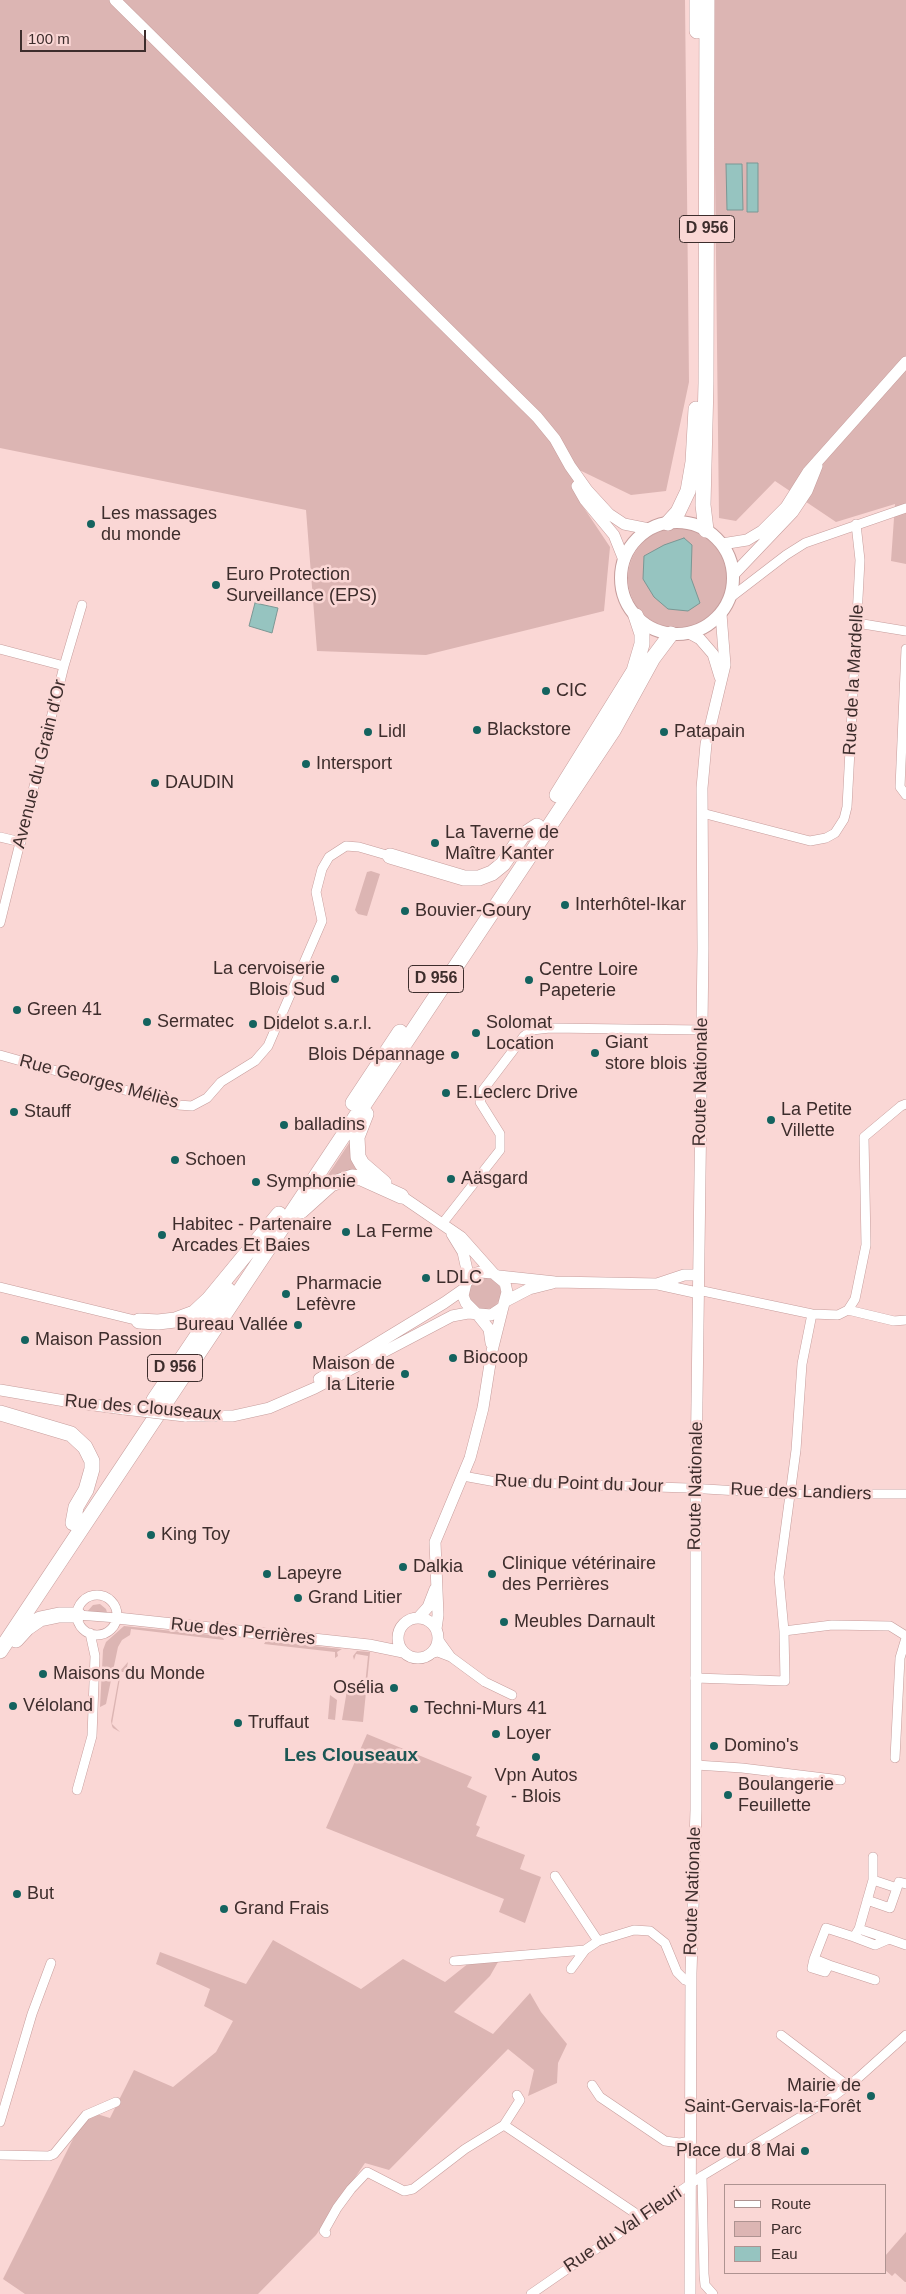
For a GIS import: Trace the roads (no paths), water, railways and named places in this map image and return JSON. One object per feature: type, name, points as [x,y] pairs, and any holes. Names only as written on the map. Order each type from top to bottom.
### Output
[{"type":"highway","name":"D 956","points":[[668,522],[678,512],[688,491],[691,478],[694,433],[698,287],[697,0]]},
{"type":"highway","name":"D 956","points":[[706,530],[703,498],[706,374],[707,0]]},
{"type":"highway","name":"D 956","points":[[0,1633],[537,826],[600,728],[634,670],[642,644],[642,634],[636,616]]},
{"type":"highway","name":"D 956","points":[[0,1651],[614,729],[653,658],[671,634]]},
{"type":"highway","points":[[390,856],[464,878],[479,878],[492,873],[502,864],[522,836],[537,826]]},
{"type":"highway","name":"D 956","points":[[382,1077],[357,1137],[358,1157],[372,1174],[401,1196]]},
{"type":"highway","name":"D 956","points":[[234,1299],[305,1206],[331,1184],[346,1178],[361,1178],[401,1196]]},
{"type":"highway","name":"D 956","points":[[139,1321],[158,1322],[175,1320],[194,1312],[209,1299],[279,1214]]},
{"type":"highway","name":"D 956","points":[[0,1413],[71,1434],[85,1447],[92,1461],[92,1469],[86,1490],[76,1507],[73,1523]]},
{"type":"highway","points":[[0,1658],[33,1623],[58,1615],[78,1615]]},
{"type":"main road","points":[[115,0],[537,417],[555,439],[570,466],[579,490],[614,535],[624,560]]},
{"type":"main road","points":[[722,544],[739,543],[762,531],[786,507],[808,472],[906,362]]},
{"type":"main road","points":[[734,574],[794,512],[807,492],[819,460]]},
{"type":"main road","points":[[570,466],[609,514],[624,524],[649,529]]},
{"type":"main road","points":[[668,522],[694,524],[706,530],[722,544],[731,561],[734,574],[730,598],[721,614],[712,623],[690,633],[671,634],[656,630],[636,616],[628,604],[621,582],[624,560],[634,542],[649,529],[668,522]]},
{"type":"main road","name":"Route Nationale","points":[[690,2294],[691,1982],[695,1885],[696,1488],[702,1030],[702,813],[706,744],[725,665],[721,614]]},
{"type":"main road","points":[[690,633],[700,639],[713,654],[720,681]]},
{"type":"main road","points":[[401,1196],[461,1237],[505,1284],[507,1292],[492,1351],[478,1431],[463,1476],[435,1542],[438,1615],[437,1634],[435,1647],[430,1654],[419,1658],[403,1652],[398,1644],[398,1635],[407,1620],[419,1617],[426,1619],[437,1634]]},
{"type":"main road","points":[[446,1226],[463,1252],[466,1303],[477,1313],[489,1329],[492,1351]]},
{"type":"main road","points":[[466,1284],[480,1272],[555,1282],[657,1284],[698,1292]]},
{"type":"main road","points":[[657,1284],[684,1275],[698,1275]]},
{"type":"main road","points":[[477,1313],[491,1314],[529,1289],[555,1282]]},
{"type":"main road","name":"Rue des Clouseaux","points":[[0,1390],[71,1402],[185,1416],[233,1416],[268,1408],[285,1401],[444,1303],[466,1284]]},
{"type":"main road","name":"Rue des Clouseaux","points":[[376,1345],[452,1316],[477,1313]]},
{"type":"main road","points":[[419,1617],[428,1607],[436,1588]]},
{"type":"main road","name":"Rue des Perrières","points":[[117,1618],[369,1646],[403,1652]]},
{"type":"main road","name":"Rue des Perrières","points":[[369,1646],[398,1635]]},
{"type":"street","points":[[730,598],[805,543],[906,508]]},
{"type":"street","name":"Rue de la Mardelle","points":[[702,813],[810,841],[821,840],[835,833],[844,820],[847,807],[860,560],[856,524]]},
{"type":"street","name":"Avenue du Grain d'Or","points":[[0,923],[64,666],[82,605]]},
{"type":"street","points":[[857,623],[906,632]]},
{"type":"street","points":[[0,649],[64,666]]},
{"type":"street","points":[[906,649],[900,787],[906,795]]},
{"type":"street","points":[[0,837],[21,842]]},
{"type":"street","name":"Rue Georges Méliès","points":[[0,1055],[178,1104],[192,1106],[207,1098],[221,1082],[255,1061],[268,1046],[322,921],[316,892],[322,869],[329,857],[346,846],[358,846],[390,856]]},
{"type":"street","points":[[446,1226],[500,1150],[500,1134],[480,1102],[483,1090],[524,1036],[532,1030],[550,1028],[702,1030]]},
{"type":"street","points":[[698,1292],[812,1314],[838,1315],[848,1310],[856,1299],[866,1245],[864,1137],[901,1106],[906,1104]]},
{"type":"street","points":[[0,1287],[139,1321]]},
{"type":"street","points":[[848,1310],[894,1320],[906,1320]]},
{"type":"street","points":[[695,1678],[785,1681],[784,1631],[779,1577],[796,1450],[802,1364],[812,1314]]},
{"type":"street","name":"Rue du Point du Jour","points":[[463,1476],[496,1482],[696,1488]]},
{"type":"street","name":"Rue des Landiers","points":[[696,1488],[791,1494],[906,1494]]},
{"type":"street","points":[[77,1790],[92,1736],[96,1656],[104,1634],[112,1628],[117,1618],[113,1602],[104,1596],[91,1596],[81,1604],[78,1615],[81,1626],[90,1633],[104,1634]]},
{"type":"street","points":[[78,1615],[117,1618]]},
{"type":"street","points":[[784,1631],[832,1625],[890,1626],[906,1637],[900,1658],[895,1758]]},
{"type":"street","points":[[90,1633],[96,1656]]},
{"type":"street","points":[[437,1634],[451,1657]]},
{"type":"street","points":[[430,1654],[438,1652],[451,1657],[485,1682],[512,1695]]},
{"type":"street","points":[[696,1765],[742,1768],[841,1780]]},
{"type":"street","points":[[856,1933],[873,1880],[873,1857]]},
{"type":"street","points":[[555,1876],[598,1941]]},
{"type":"street","points":[[873,1880],[897,1888]]},
{"type":"street","points":[[867,1900],[890,1908],[899,1882],[906,1884]]},
{"type":"street","points":[[875,1980],[829,1965],[825,1972],[812,1968],[826,1928],[889,1939],[906,1945]]},
{"type":"street","points":[[570,1969],[585,1950],[598,1941],[634,1930],[650,1931],[665,1943],[677,1972],[685,1980],[691,1982]]},
{"type":"street","points":[[454,1961],[585,1950]]},
{"type":"street","points":[[0,2122],[32,2014],[51,1963]]},
{"type":"street","points":[[781,2035],[848,2086]]},
{"type":"street","name":"Rue du Val Fleuri","points":[[531,2294],[702,2176],[793,2123],[848,2086],[906,2035]]},
{"type":"street","points":[[592,2085],[600,2097],[665,2141],[671,2143],[690,2141]]},
{"type":"street","points":[[326,2234],[324,2231],[351,2189],[366,2172],[404,2190],[413,2189],[465,2149],[504,2125],[520,2100],[517,2095]]},
{"type":"street","points":[[0,2155],[49,2156],[54,2154],[86,2116],[116,2102]]},
{"type":"street","points":[[504,2125],[640,2217]]},
{"type":"street","points":[[702,2176],[704,2274],[705,2285],[712,2294]]},
{"type":"water","points":[[747,163],[758,163],[758,212],[747,212]]},
{"type":"water","points":[[726,164],[742,164],[743,210],[727,210]]},
{"type":"water","points":[[684,538],[692,545],[691,578],[700,603],[688,611],[668,609],[654,597],[643,579],[644,556],[664,545]]},
{"type":"water","points":[[255,603],[278,608],[272,633],[249,626]]},
{"type":"place","name":"Les massages du monde","points":[[91,524]]},
{"type":"place","name":"Euro Protection Surveillance (EPS)","points":[[216,585]]},
{"type":"place","name":"CIC","points":[[546,691]]},
{"type":"place","name":"Blackstore","points":[[477,730]]},
{"type":"place","name":"Lidl","points":[[368,732]]},
{"type":"place","name":"Patapain","points":[[664,732]]},
{"type":"place","name":"Intersport","points":[[306,764]]},
{"type":"place","name":"DAUDIN","points":[[155,783]]},
{"type":"place","name":"La Taverne de Maître Kanter","points":[[435,843]]},
{"type":"place","name":"Interhôtel-Ikar","points":[[565,905]]},
{"type":"place","name":"Bouvier-Goury","points":[[405,911]]},
{"type":"place","name":"La cervoiserie Blois Sud","points":[[335,979]]},
{"type":"place","name":"Centre Loire Papeterie","points":[[529,980]]},
{"type":"place","name":"Green 41","points":[[17,1010]]},
{"type":"place","name":"Sermatec","points":[[147,1022]]},
{"type":"place","name":"Didelot s.a.r.l.","points":[[253,1024]]},
{"type":"place","name":"Solomat Location","points":[[476,1033]]},
{"type":"place","name":"Giant store blois","points":[[595,1053]]},
{"type":"place","name":"Blois Dépannage","points":[[455,1055]]},
{"type":"place","name":"E.Leclerc Drive","points":[[446,1093]]},
{"type":"place","name":"Stauff","points":[[14,1112]]},
{"type":"place","name":"La Petite Villette","points":[[771,1120]]},
{"type":"place","name":"balladins","points":[[284,1125]]},
{"type":"place","name":"Schoen","points":[[175,1160]]},
{"type":"place","name":"Aäsgard","points":[[451,1179]]},
{"type":"place","name":"Symphonie","points":[[256,1182]]},
{"type":"place","name":"La Ferme","points":[[346,1232]]},
{"type":"place","name":"Habitec - Partenaire Arcades Et Baies","points":[[162,1235]]},
{"type":"place","name":"LDLC","points":[[426,1278]]},
{"type":"place","name":"Pharmacie Lefèvre","points":[[286,1294]]},
{"type":"place","name":"Bureau Vallée","points":[[298,1325]]},
{"type":"place","name":"Maison Passion","points":[[25,1340]]},
{"type":"place","name":"Biocoop","points":[[453,1358]]},
{"type":"place","name":"Maison de la Literie","points":[[405,1374]]},
{"type":"place","name":"King Toy","points":[[151,1535]]},
{"type":"place","name":"Dalkia","points":[[403,1567]]},
{"type":"place","name":"Lapeyre","points":[[267,1574]]},
{"type":"place","name":"Clinique vétérinaire des Perrières","points":[[492,1574]]},
{"type":"place","name":"Grand Litier","points":[[298,1598]]},
{"type":"place","name":"Meubles Darnault","points":[[504,1622]]},
{"type":"place","name":"Maisons du Monde","points":[[43,1674]]},
{"type":"place","name":"Osélia","points":[[394,1688]]},
{"type":"place","name":"Véloland","points":[[13,1706]]},
{"type":"place","name":"Techni-Murs 41","points":[[414,1709]]},
{"type":"place","name":"Truffaut","points":[[238,1723]]},
{"type":"place","name":"Loyer","points":[[496,1734]]},
{"type":"place","name":"Domino's","points":[[714,1746]]},
{"type":"place","name":"Vpn Autos - Blois","points":[[536,1757]]},
{"type":"place","name":"Boulangerie Feuillette","points":[[728,1795]]},
{"type":"place","name":"But","points":[[17,1894]]},
{"type":"place","name":"Grand Frais","points":[[224,1909]]},
{"type":"place","name":"Mairie de Saint-Gervais-la-Forêt","points":[[871,2096]]},
{"type":"place","name":"Place du 8 Mai","points":[[805,2151]]},
{"type":"district","name":"Les Clouseaux","points":[[351,1756]]}]
